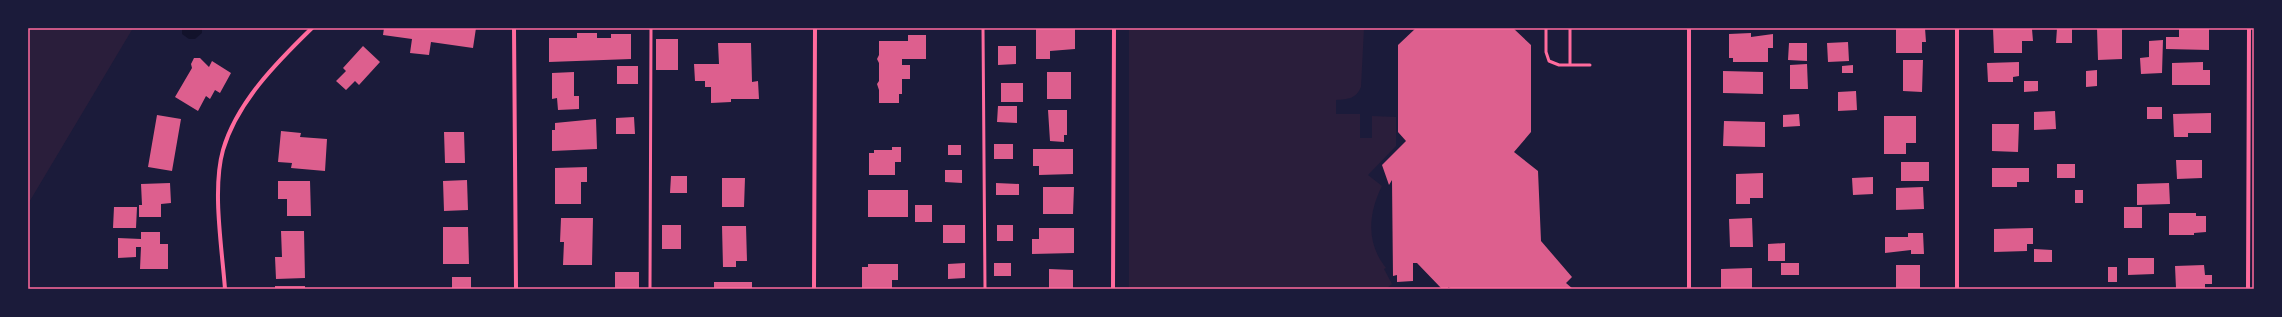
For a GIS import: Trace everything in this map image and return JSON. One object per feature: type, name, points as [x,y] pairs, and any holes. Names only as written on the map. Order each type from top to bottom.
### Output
[{"type":"street","points":[[225,289],[218,199],[223,151],[232,125],[243,107],[285,54],[312,28]]},
{"type":"street","points":[[514,28],[516,289]]},
{"type":"street","points":[[814,289],[815,28]]},
{"type":"street","points":[[1113,289],[1114,28]]},
{"type":"street","points":[[1689,28],[1689,289]]},
{"type":"street","points":[[1957,28],[1957,289]]},
{"type":"street","points":[[2248,289],[2249,28]]},
{"type":"lane","points":[[650,28],[650,289]]},
{"type":"lane","points":[[983,28],[985,289]]},
{"type":"lane","points":[[1546,28],[1547,57],[1553,64],[1590,65]]},
{"type":"lane","points":[[1570,28],[1570,65]]},
{"type":"shaded area","points":[[28,28],[133,28],[28,204]]},
{"type":"shaded area","points":[[182,28],[202,28],[202,33],[195,39],[189,39],[182,34]]},
{"type":"shaded area","points":[[1129,28],[1364,28],[1361,87],[1357,94],[1351,98],[1336,100],[1336,114],[1360,114],[1360,138],[1372,138],[1372,116],[1396,117],[1396,146],[1368,175],[1382,186],[1374,207],[1371,228],[1372,238],[1375,249],[1386,268],[1384,269],[1392,284],[1386,289],[1129,289]]},
{"type":"building","points":[[384,28],[476,28],[473,48],[431,42],[429,55],[410,53],[412,39],[383,35]]},
{"type":"building","points":[[1416,28],[1513,28],[1531,45],[1531,132],[1514,152],[1538,171],[1541,241],[1572,277],[1566,283],[1573,289],[1453,289],[1448,287],[1448,289],[1442,289],[1417,263],[1413,263],[1413,281],[1397,282],[1397,275],[1393,276],[1392,180],[1389,185],[1382,165],[1406,141],[1398,132],[1398,45]]},
{"type":"building","points":[[1896,28],[1925,28],[1926,42],[1922,42],[1922,53],[1896,53]]},
{"type":"building","points":[[1993,28],[2032,29],[2033,41],[2022,41],[2022,53],[1994,53]]},
{"type":"building","points":[[2057,28],[2072,28],[2072,43],[2056,43]]},
{"type":"building","points":[[2097,28],[2122,28],[2122,59],[2098,60]]},
{"type":"building","points":[[2179,28],[2209,28],[2209,50],[2166,49],[2166,37],[2179,37]]},
{"type":"building","points":[[1036,29],[1075,29],[1075,49],[1050,51],[1050,59],[1036,59]]},
{"type":"building","points":[[577,33],[597,33],[597,38],[611,38],[611,34],[631,34],[631,59],[549,62],[549,38],[577,38]]},
{"type":"building","points":[[1751,33],[1751,37],[1773,34],[1773,48],[1768,48],[1768,62],[1733,62],[1733,58],[1729,58],[1729,34]]},
{"type":"building","points":[[908,35],[926,35],[926,59],[902,59],[902,65],[910,65],[910,79],[902,79],[902,94],[899,94],[899,103],[879,103],[879,90],[877,84],[879,81],[879,63],[877,59],[879,55],[879,41],[908,41]]},
{"type":"building","points":[[656,39],[678,39],[678,70],[656,70]]},
{"type":"building","points":[[2163,40],[2162,73],[2141,74],[2140,58],[2149,57],[2149,41]]},
{"type":"building","points":[[1848,42],[1849,61],[1828,62],[1827,43]]},
{"type":"building","points":[[718,43],[751,43],[752,82],[758,81],[759,99],[731,99],[731,102],[711,103],[711,87],[705,87],[705,81],[695,81],[694,64],[719,64]]},
{"type":"building","points":[[1789,43],[1807,43],[1807,61],[1788,60]]},
{"type":"building","points":[[363,46],[380,62],[359,85],[355,81],[346,90],[336,81],[346,71],[343,68]]},
{"type":"building","points":[[998,46],[1016,46],[1016,64],[998,65]]},
{"type":"building","points":[[194,58],[200,58],[209,67],[212,61],[231,73],[220,93],[215,90],[210,99],[206,96],[198,111],[175,97],[192,68],[191,64]]},
{"type":"building","points":[[1903,60],[1923,60],[1922,92],[1903,91]]},
{"type":"building","points":[[2019,62],[2019,76],[2013,77],[2013,82],[1988,82],[1987,63]]},
{"type":"building","points":[[2203,62],[2203,70],[2210,70],[2210,85],[2172,85],[2172,63]]},
{"type":"building","points":[[1807,64],[1808,89],[1790,89],[1790,65]]},
{"type":"building","points":[[1853,65],[1853,73],[1842,73],[1842,66]]},
{"type":"building","points":[[617,66],[638,66],[638,84],[617,84]]},
{"type":"building","points":[[2097,70],[2097,86],[2086,87],[2086,71]]},
{"type":"building","points":[[1723,71],[1763,72],[1763,94],[1723,93]]},
{"type":"building","points":[[574,72],[574,96],[579,96],[579,109],[558,110],[557,98],[552,99],[552,73]]},
{"type":"building","points":[[1047,72],[1071,72],[1071,99],[1047,99]]},
{"type":"building","points":[[2024,81],[2038,81],[2038,91],[2024,92]]},
{"type":"building","points":[[1001,83],[1023,83],[1023,102],[1001,102]]},
{"type":"building","points":[[1856,91],[1857,110],[1838,111],[1838,92]]},
{"type":"building","points":[[998,106],[1017,106],[1017,123],[997,122]]},
{"type":"building","points":[[2147,107],[2162,107],[2162,119],[2147,119]]},
{"type":"building","points":[[1048,110],[1067,110],[1067,135],[1064,135],[1064,142],[1050,141]]},
{"type":"building","points":[[2055,111],[2056,129],[2034,130],[2034,112]]},
{"type":"building","points":[[2211,113],[2211,133],[2188,133],[2188,137],[2174,137],[2173,114]]},
{"type":"building","points":[[1799,114],[1800,126],[1783,127],[1783,115]]},
{"type":"building","points":[[157,115],[181,119],[172,171],[148,167]]},
{"type":"building","points":[[1884,116],[1916,116],[1916,143],[1906,143],[1906,154],[1884,154]]},
{"type":"building","points":[[634,117],[635,134],[616,134],[616,118]]},
{"type":"building","points":[[596,119],[597,149],[552,151],[552,130],[555,130],[555,123]]},
{"type":"building","points":[[1724,121],[1765,122],[1765,147],[1723,146]]},
{"type":"building","points":[[1992,124],[2019,124],[2018,152],[1992,151]]},
{"type":"building","points":[[281,131],[301,133],[300,137],[327,139],[325,171],[291,168],[292,163],[278,162]]},
{"type":"building","points":[[444,132],[464,132],[465,163],[445,163]]},
{"type":"building","points":[[994,144],[1013,144],[1013,159],[994,159]]},
{"type":"building","points":[[948,145],[961,145],[961,155],[948,155]]},
{"type":"building","points":[[892,147],[901,147],[901,162],[895,162],[895,175],[869,175],[869,153],[874,153],[874,150],[892,150]]},
{"type":"building","points":[[1033,149],[1073,149],[1073,174],[1039,175],[1039,166],[1033,166]]},
{"type":"building","points":[[2176,160],[2202,160],[2202,178],[2177,179]]},
{"type":"building","points":[[1901,162],[1929,162],[1929,181],[1901,181]]},
{"type":"building","points":[[2057,164],[2075,164],[2075,178],[2057,178]]},
{"type":"building","points":[[587,167],[587,182],[581,182],[581,204],[555,204],[555,168]]},
{"type":"building","points":[[1992,168],[2029,168],[2029,182],[2017,182],[2017,187],[1992,187]]},
{"type":"building","points":[[945,170],[962,170],[962,183],[945,182]]},
{"type":"building","points":[[1763,173],[1763,198],[1750,198],[1750,204],[1736,204],[1736,174]]},
{"type":"building","points":[[671,176],[687,176],[687,193],[670,193]]},
{"type":"building","points":[[1873,177],[1873,194],[1853,195],[1852,178]]},
{"type":"building","points":[[722,178],[745,178],[744,207],[722,207]]},
{"type":"building","points":[[467,180],[468,210],[444,211],[443,181]]},
{"type":"building","points":[[278,181],[310,181],[311,216],[287,216],[287,199],[278,199]]},
{"type":"building","points":[[170,183],[171,203],[161,204],[161,217],[139,217],[139,205],[142,205],[141,184]]},
{"type":"building","points":[[996,183],[1019,184],[1019,195],[996,195]]},
{"type":"building","points":[[2169,183],[2170,204],[2137,205],[2137,184]]},
{"type":"building","points":[[1043,187],[1074,187],[1073,214],[1043,214]]},
{"type":"building","points":[[1923,187],[1924,209],[1896,210],[1896,188]]},
{"type":"building","points":[[868,190],[908,190],[908,217],[868,217]]},
{"type":"building","points":[[2075,190],[2083,190],[2083,203],[2075,203]]},
{"type":"building","points":[[915,205],[932,205],[932,222],[915,222]]},
{"type":"building","points":[[114,207],[137,207],[136,228],[113,228]]},
{"type":"building","points":[[2124,207],[2142,207],[2142,228],[2124,228]]},
{"type":"building","points":[[2169,213],[2196,213],[2196,216],[2206,216],[2206,232],[2194,233],[2194,235],[2169,235]]},
{"type":"building","points":[[561,218],[593,218],[592,265],[563,265],[564,242],[560,242]]},
{"type":"building","points":[[1752,218],[1753,247],[1730,247],[1729,219]]},
{"type":"building","points":[[662,225],[681,225],[681,249],[662,249]]},
{"type":"building","points":[[943,225],[965,225],[965,243],[943,243]]},
{"type":"building","points":[[997,225],[1013,225],[1013,241],[997,241]]},
{"type":"building","points":[[722,226],[746,226],[747,261],[736,261],[736,267],[723,267]]},
{"type":"building","points":[[443,227],[468,227],[469,264],[443,264]]},
{"type":"building","points":[[1039,228],[1074,228],[1074,253],[1032,254],[1032,239],[1039,239]]},
{"type":"building","points":[[2033,228],[2033,244],[2027,244],[2027,251],[1994,252],[1994,229]]},
{"type":"building","points":[[281,231],[304,231],[305,278],[276,279],[275,257],[282,257]]},
{"type":"building","points":[[141,232],[160,232],[160,244],[168,244],[168,269],[140,269],[141,247],[136,247],[136,257],[118,258],[118,238],[141,239]]},
{"type":"building","points":[[1908,233],[1923,233],[1924,254],[1911,254],[1911,250],[1885,253],[1885,237],[1908,237]]},
{"type":"building","points":[[1785,243],[1785,261],[1768,261],[1768,244]]},
{"type":"building","points":[[2034,249],[2052,250],[2052,262],[2034,262]]},
{"type":"building","points":[[2128,258],[2154,258],[2154,274],[2128,275]]},
{"type":"building","points":[[965,263],[965,278],[948,279],[948,264]]},
{"type":"building","points":[[994,263],[1011,263],[1011,276],[994,276]]},
{"type":"building","points":[[1781,263],[1799,263],[1799,275],[1781,275]]},
{"type":"building","points":[[868,264],[898,264],[898,280],[892,280],[892,289],[862,289],[862,267],[868,267]]},
{"type":"building","points":[[1896,265],[1920,265],[1920,289],[1896,289]]},
{"type":"building","points":[[2204,265],[2205,275],[2212,275],[2212,284],[2205,284],[2205,289],[2176,288],[2175,266]]},
{"type":"building","points":[[2108,267],[2117,267],[2117,282],[2108,282]]},
{"type":"building","points":[[1752,268],[1752,289],[1721,289],[1721,269]]},
{"type":"building","points":[[1049,269],[1073,270],[1073,289],[1049,289]]},
{"type":"building","points":[[615,272],[639,272],[639,289],[615,289]]},
{"type":"building","points":[[452,277],[471,277],[471,289],[452,289]]},
{"type":"building","points":[[714,282],[752,282],[752,289],[714,289]]},
{"type":"building","points":[[275,286],[305,286],[305,289],[275,289]]}]
